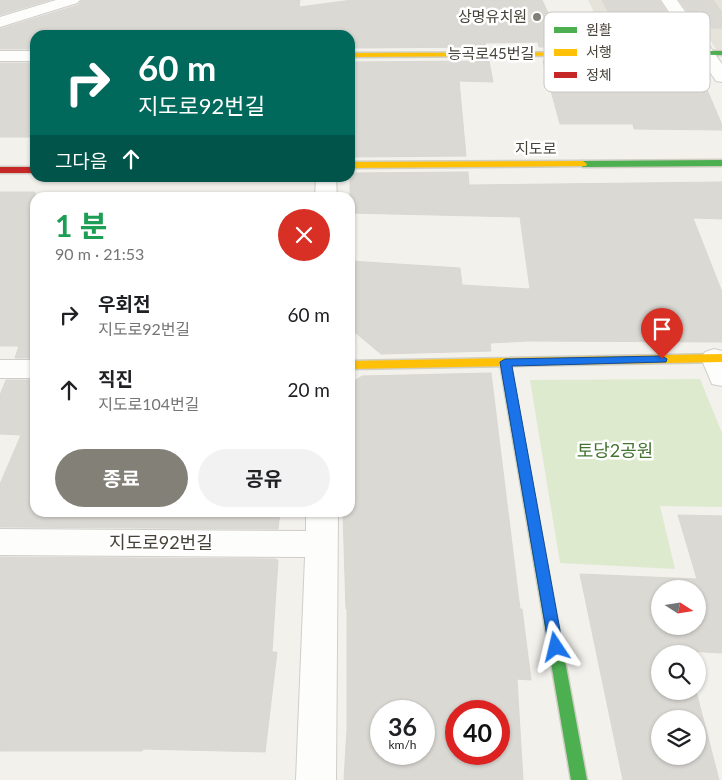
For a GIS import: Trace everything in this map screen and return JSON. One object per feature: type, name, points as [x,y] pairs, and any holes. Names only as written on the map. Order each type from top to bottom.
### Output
[{"type":"street","points":[[0,22],[72,0]]},
{"type":"street","points":[[669,0],[677,12]]},
{"type":"street","name":"능곡로45번길","points":[[355,56],[544,54]]},
{"type":"street","points":[[0,56],[30,56]]},
{"type":"street","points":[[710,61],[722,77]]},
{"type":"street","name":"지도로","points":[[355,165],[722,163]]},
{"type":"street","points":[[0,170],[30,170]]},
{"type":"street","points":[[355,365],[610,360],[719,365]]},
{"type":"street","points":[[505,362],[579,780]]},
{"type":"street","points":[[0,369],[30,369]]},
{"type":"street","name":"지도로92번길","points":[[0,542],[322,528],[316,780]]},
{"type":"shaded area","points":[[588,0],[650,0],[658,12],[594,12]]},
{"type":"shaded area","points":[[683,0],[722,0],[722,49],[716,49],[710,40],[710,12],[691,12]]},
{"type":"green space","name":"토당2공원","points":[[700,379],[722,433],[722,507],[660,506],[675,569],[560,563],[530,380]]},
{"type":"building","points":[[0,0],[50,0],[0,15]]},
{"type":"building","points":[[82,0],[300,0],[299,7],[352,0],[542,0],[548,12],[544,12],[544,47],[539,47],[538,42],[485,43],[486,47],[355,48],[355,30],[30,30],[30,49],[0,49],[0,29],[78,5]]},
{"type":"building","points":[[602,0],[659,0],[667,12],[608,12]]},
{"type":"building","points":[[679,0],[713,0],[722,12],[722,28],[710,28],[710,12],[688,12]]},
{"type":"building","points":[[489,61],[493,82],[459,81],[466,156],[355,157],[355,62]]},
{"type":"building","points":[[0,63],[30,63],[30,137],[0,137]]},
{"type":"building","points":[[551,92],[708,92],[722,125],[722,130],[634,129],[633,124],[560,124]]},
{"type":"building","points":[[468,172],[469,185],[722,182],[722,219],[693,218],[722,292],[722,342],[528,341],[490,343],[491,351],[381,354],[355,332],[355,261],[460,268],[462,285],[530,289],[520,217],[355,213],[355,192],[350,192],[350,182],[355,182],[355,173]]},
{"type":"building","points":[[0,192],[30,192],[30,358],[15,358],[19,346],[0,346]]},
{"type":"building","points":[[491,373],[520,609],[522,609],[531,680],[517,679],[523,780],[344,780],[347,729],[347,609],[343,517],[355,517],[355,381],[362,376]]},
{"type":"building","points":[[6,380],[30,380],[30,517],[279,517],[278,529],[0,527],[0,484],[21,435],[0,434],[0,395]]},
{"type":"building","points":[[678,515],[722,516],[722,653],[706,652],[706,645],[651,645],[651,700],[698,700],[701,710],[651,710],[651,765],[706,765],[706,730],[719,780],[623,780],[580,574],[697,579]]},
{"type":"building","points":[[0,557],[278,560],[272,652],[277,652],[265,752],[143,749],[142,751],[0,751]]},
{"type":"traffic: fast","points":[[710,53],[722,53]]},
{"type":"traffic: fast","points":[[583,164],[722,163]]},
{"type":"traffic: fast","points":[[505,363],[579,780]]},
{"type":"traffic: slow","points":[[355,55],[544,54]]},
{"type":"traffic: slow","points":[[355,165],[583,164]]},
{"type":"traffic: slow","points":[[355,365],[722,358]]},
{"type":"traffic: jam","points":[[0,170],[30,170]]},
{"type":"place","name":"상명유치원","points":[[537,17]]},
{"type":"route","points":[[556,647],[505,362],[662,359]]}]
